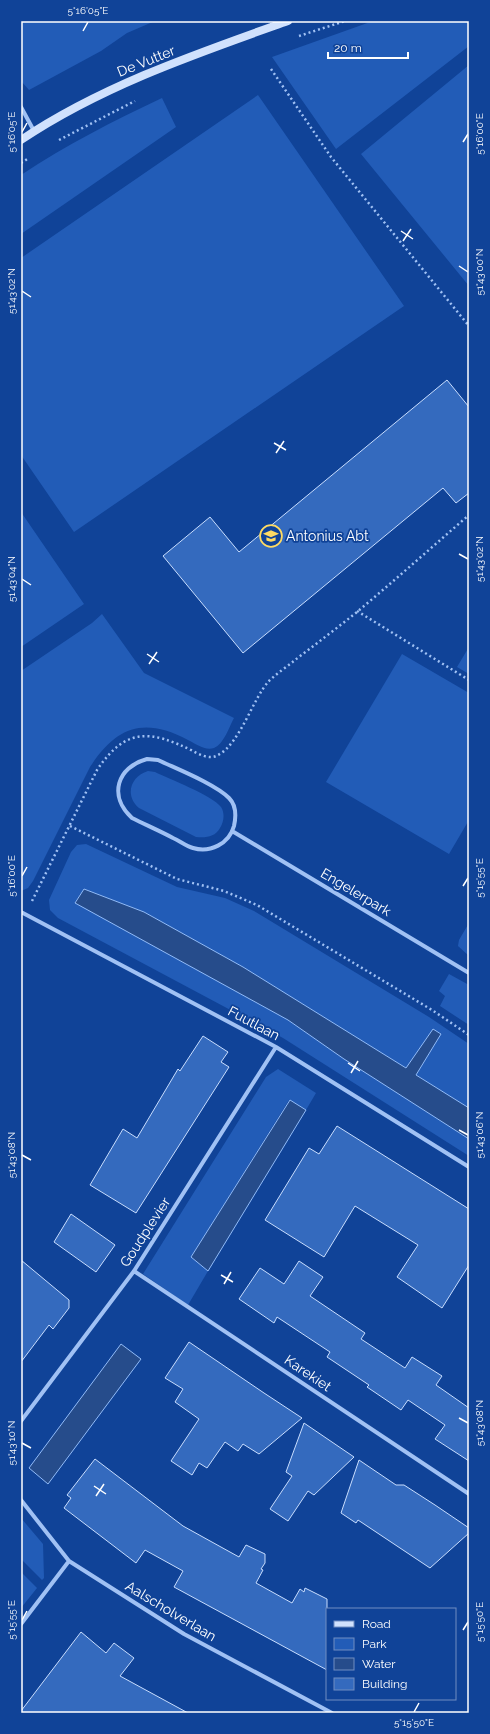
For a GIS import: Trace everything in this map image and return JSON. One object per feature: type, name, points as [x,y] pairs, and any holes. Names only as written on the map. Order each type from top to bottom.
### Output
[{"type":"street","name":"De Vutter","points":[[21,140],[34,131],[110,90],[156,70],[288,21]]},
{"type":"street","points":[[21,107],[34,131]]},
{"type":"street","points":[[148,759],[158,760],[220,790],[230,799],[234,808],[235,821],[232,831],[227,840],[218,846],[206,850],[193,848],[132,818],[125,811],[118,800],[118,788],[122,777],[128,768],[136,762],[148,759]]},
{"type":"street","name":"Engelerpark","points":[[232,831],[469,973]]},
{"type":"street","name":"Fuutlaan","points":[[21,912],[276,1047],[469,1167]]},
{"type":"street","name":"Goudplevier","points":[[21,1421],[134,1271],[276,1047]]},
{"type":"street","name":"Karekiet","points":[[134,1271],[469,1494]]},
{"type":"street","name":"Aalscholverlaan","points":[[21,1500],[69,1561],[184,1634],[332,1713]]},
{"type":"street","points":[[21,1624],[69,1561]]},
{"type":"path","points":[[294,38],[345,21]]},
{"type":"path","points":[[271,69],[330,156],[469,326]]},
{"type":"path","points":[[58,140],[137,100]]},
{"type":"path","points":[[21,163],[33,155]]},
{"type":"path","points":[[234,739],[269,682],[357,611],[469,515]]},
{"type":"path","points":[[357,611],[469,680]]},
{"type":"path","points":[[70,826],[177,879],[224,891],[257,905],[432,1010],[469,1035]]},
{"type":"green space","points":[[21,21],[155,21],[127,33],[101,51],[29,90],[21,81]]},
{"type":"green space","points":[[373,21],[469,21],[469,46],[336,149],[272,57]]},
{"type":"green space","points":[[469,65],[469,286],[361,154]]},
{"type":"green space","points":[[258,95],[404,306],[74,532],[21,455],[21,258]]},
{"type":"green space","points":[[162,98],[176,127],[21,234],[21,175],[90,134]]},
{"type":"green space","points":[[21,512],[84,604],[21,647]]},
{"type":"green space","points":[[102,614],[144,673],[234,718],[221,743],[211,749],[201,747],[172,733],[158,729],[145,728],[121,734],[111,742],[100,753],[90,767],[33,881],[28,888],[21,891],[21,671],[92,623]]},
{"type":"green space","points":[[469,647],[469,674],[457,667]]},
{"type":"green space","points":[[402,654],[469,693],[469,820],[449,854],[326,782]]},
{"type":"green space","points":[[148,771],[155,772],[209,797],[216,802],[222,809],[224,818],[218,831],[210,836],[196,837],[139,808],[134,803],[132,797],[132,786],[137,777]]},
{"type":"green space","points":[[86,844],[177,887],[225,898],[254,911],[429,1017],[469,1044],[469,1108],[416,1075],[441,1033],[433,1030],[406,1068],[243,967],[144,912],[84,889],[75,902],[288,1020],[344,1059],[469,1139],[469,1156],[283,1038],[58,918],[50,910],[49,900],[71,852],[77,845]]},
{"type":"green space","points":[[469,923],[469,956],[458,946],[459,940]]},
{"type":"green space","points":[[449,974],[469,985],[469,1025],[440,1006],[445,996],[439,991]]},
{"type":"green space","points":[[278,1069],[316,1093],[306,1110],[289,1100],[191,1257],[208,1271],[188,1305],[143,1274],[266,1077]]},
{"type":"green space","points":[[21,1518],[43,1544],[44,1578],[42,1580],[21,1559]]},
{"type":"green space","points":[[21,1572],[37,1588],[21,1608]]},
{"type":"water","points":[[84,889],[144,912],[243,967],[406,1068],[433,1029],[441,1034],[416,1075],[469,1108],[469,1139],[344,1059],[288,1020],[75,903]]},
{"type":"water","points":[[290,1100],[306,1110],[208,1271],[191,1257]]},
{"type":"water","points":[[121,1344],[141,1359],[48,1484],[29,1468]]},
{"type":"building","points":[[447,380],[469,407],[469,493],[456,503],[443,488],[243,653],[163,556],[210,517],[239,552]]},
{"type":"building","points":[[203,1036],[228,1052],[221,1062],[229,1067],[136,1213],[90,1185],[123,1129],[137,1138],[178,1069],[180,1071]]},
{"type":"building","points":[[337,1126],[469,1209],[469,1265],[442,1308],[397,1277],[418,1245],[355,1206],[324,1257],[265,1220],[309,1148],[319,1154]]},
{"type":"building","points":[[71,1214],[115,1245],[96,1272],[54,1242]]},
{"type":"building","points":[[21,1260],[69,1300],[69,1308],[53,1329],[49,1325],[21,1362]]},
{"type":"building","points":[[299,1261],[323,1277],[310,1296],[365,1333],[361,1339],[405,1368],[412,1357],[442,1376],[436,1385],[469,1408],[469,1461],[435,1439],[445,1425],[408,1400],[401,1410],[367,1387],[369,1385],[327,1357],[330,1352],[277,1317],[274,1323],[239,1299],[260,1268],[284,1284]]},
{"type":"building","points":[[189,1342],[302,1418],[259,1454],[243,1444],[238,1451],[225,1442],[207,1468],[199,1463],[192,1475],[171,1461],[199,1419],[175,1402],[183,1389],[165,1378]]},
{"type":"building","points":[[304,1423],[354,1457],[314,1495],[308,1491],[288,1521],[270,1509],[292,1476],[286,1472]]},
{"type":"building","points":[[95,1459],[183,1526],[239,1557],[246,1545],[265,1554],[265,1563],[261,1569],[263,1570],[256,1583],[292,1603],[300,1589],[304,1592],[305,1588],[327,1599],[326,1669],[174,1587],[183,1571],[145,1550],[136,1563],[64,1508],[71,1498],[67,1495]]},
{"type":"building","points":[[359,1460],[396,1485],[404,1485],[435,1505],[469,1528],[469,1533],[430,1568],[358,1520],[356,1523],[341,1513]]},
{"type":"building","points":[[81,1632],[106,1653],[114,1643],[134,1658],[120,1676],[188,1713],[21,1713]]},
{"type":"place","name":"Antonius Abt","points":[[271,536]]}]
